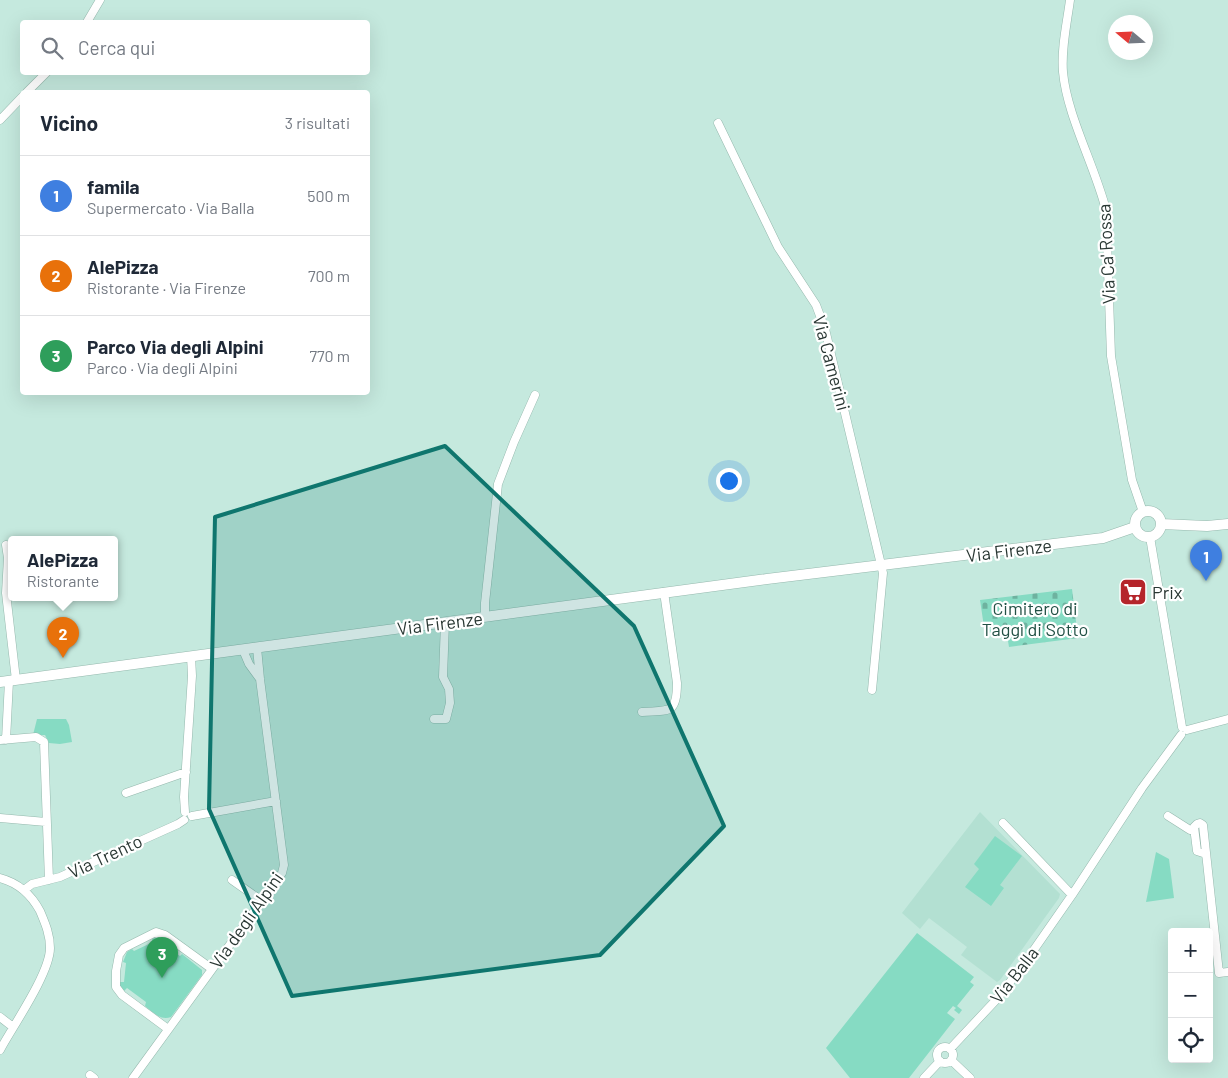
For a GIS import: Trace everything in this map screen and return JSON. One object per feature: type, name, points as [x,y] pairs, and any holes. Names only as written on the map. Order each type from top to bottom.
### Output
[{"type":"main road","points":[[1148,511],[1156,514],[1161,524],[1158,533],[1150,537],[1139,534],[1135,527],[1136,519],[1143,512],[1148,511]]},
{"type":"main road","points":[[1161,524],[1200,526],[1228,524]]},
{"type":"main road","name":"Via Firenze","points":[[8,681],[664,592],[1103,538],[1135,527]]},
{"type":"street","points":[[88,20],[100,0]]},
{"type":"street","name":"Via Ca' Rossa","points":[[1070,0],[1062,59],[1064,77],[1070,103],[1106,210],[1111,356],[1132,480],[1143,512]]},
{"type":"street","points":[[29,90],[44,75]]},
{"type":"street","points":[[0,120],[20,99]]},
{"type":"street","name":"Via Camerini","points":[[718,123],[778,247],[821,316],[853,442],[881,565]]},
{"type":"street","points":[[485,617],[498,484],[535,395]]},
{"type":"street","points":[[1150,537],[1183,731],[1228,719]]},
{"type":"street","points":[[6,545],[8,558]]},
{"type":"street","points":[[872,690],[882,578],[881,565]]},
{"type":"street","points":[[642,712],[668,710],[674,706],[677,698],[677,683],[664,592]]},
{"type":"street","points":[[3,593],[8,681],[3,740],[36,737],[44,742],[49,880]]},
{"type":"street","points":[[434,719],[446,719],[450,702],[449,690],[443,677],[445,622]]},
{"type":"street","name":"Via degli Alpini","points":[[133,1078],[282,873],[284,865],[257,648]]},
{"type":"street","name":"Via degli Alpini","points":[[243,650],[249,664],[260,679]]},
{"type":"street","points":[[187,816],[186,772],[192,676],[191,656]]},
{"type":"street","name":"Via Balla","points":[[950,1049],[1006,989],[1072,895],[1142,788],[1183,731]]},
{"type":"street","points":[[126,793],[186,772]]},
{"type":"street","name":"Via Trento","points":[[24,890],[32,884],[60,877],[178,824],[187,816],[276,801]]},
{"type":"street","points":[[1168,816],[1190,830],[1194,830],[1197,824],[1200,823],[1203,826],[1219,973],[1228,972]]},
{"type":"street","points":[[0,818],[46,822]]},
{"type":"street","points":[[1003,823],[1072,895]]},
{"type":"street","points":[[0,878],[24,890],[36,904],[49,933],[50,948],[42,976],[0,1050]]},
{"type":"street","points":[[232,880],[262,901]]},
{"type":"street","points":[[168,1029],[122,995],[116,987],[116,971],[122,951],[131,944],[156,932],[165,935],[212,969]]},
{"type":"street","points":[[0,1017],[13,1027]]},
{"type":"street","points":[[946,1047],[950,1049],[953,1057],[951,1060],[945,1063],[940,1061],[937,1054],[939,1050],[946,1047]]},
{"type":"street","points":[[951,1060],[970,1078]]},
{"type":"street","points":[[924,1078],[940,1061]]},
{"type":"highlighted area","points":[[445,446],[634,626],[724,826],[600,955],[292,996],[209,809],[215,517]]},
{"type":"shaded area","points":[[980,812],[1060,894],[1059,898],[997,982],[961,955],[967,947],[929,918],[920,929],[902,913]]},
{"type":"green space","name":"Cimitero di Taggì di Sotto","points":[[1072,589],[1078,638],[1009,647],[1007,635],[994,637],[984,627],[980,600]]},
{"type":"green space","points":[[37,719],[66,719],[72,742],[49,743],[45,735],[33,735]]},
{"type":"green space","points":[[995,836],[1022,856],[1000,885],[1004,888],[991,906],[965,887],[979,869],[974,864]]},
{"type":"green space","points":[[1156,852],[1169,859],[1174,898],[1146,902]]},
{"type":"green space","points":[[917,933],[974,977],[970,982],[974,985],[957,1006],[962,1010],[959,1014],[954,1010],[956,1008],[953,1006],[947,1013],[955,1019],[909,1078],[850,1078],[826,1048]]},
{"type":"green space","points":[[152,939],[162,940],[160,942],[180,956],[182,954],[202,970],[202,975],[171,1017],[167,1018],[157,1015],[145,1006],[146,1002],[127,988],[124,991],[120,987],[120,982],[124,982],[126,963],[123,962],[127,952],[132,949],[134,951],[153,942]]},
{"type":"place","name":"famila","points":[[1206,581]]},
{"type":"place","name":"Prix","points":[[1133,592]]},
{"type":"place","name":"AlePizza","points":[[63,658]]},
{"type":"place","name":"Parco Via degli Alpini","points":[[162,978]]}]
